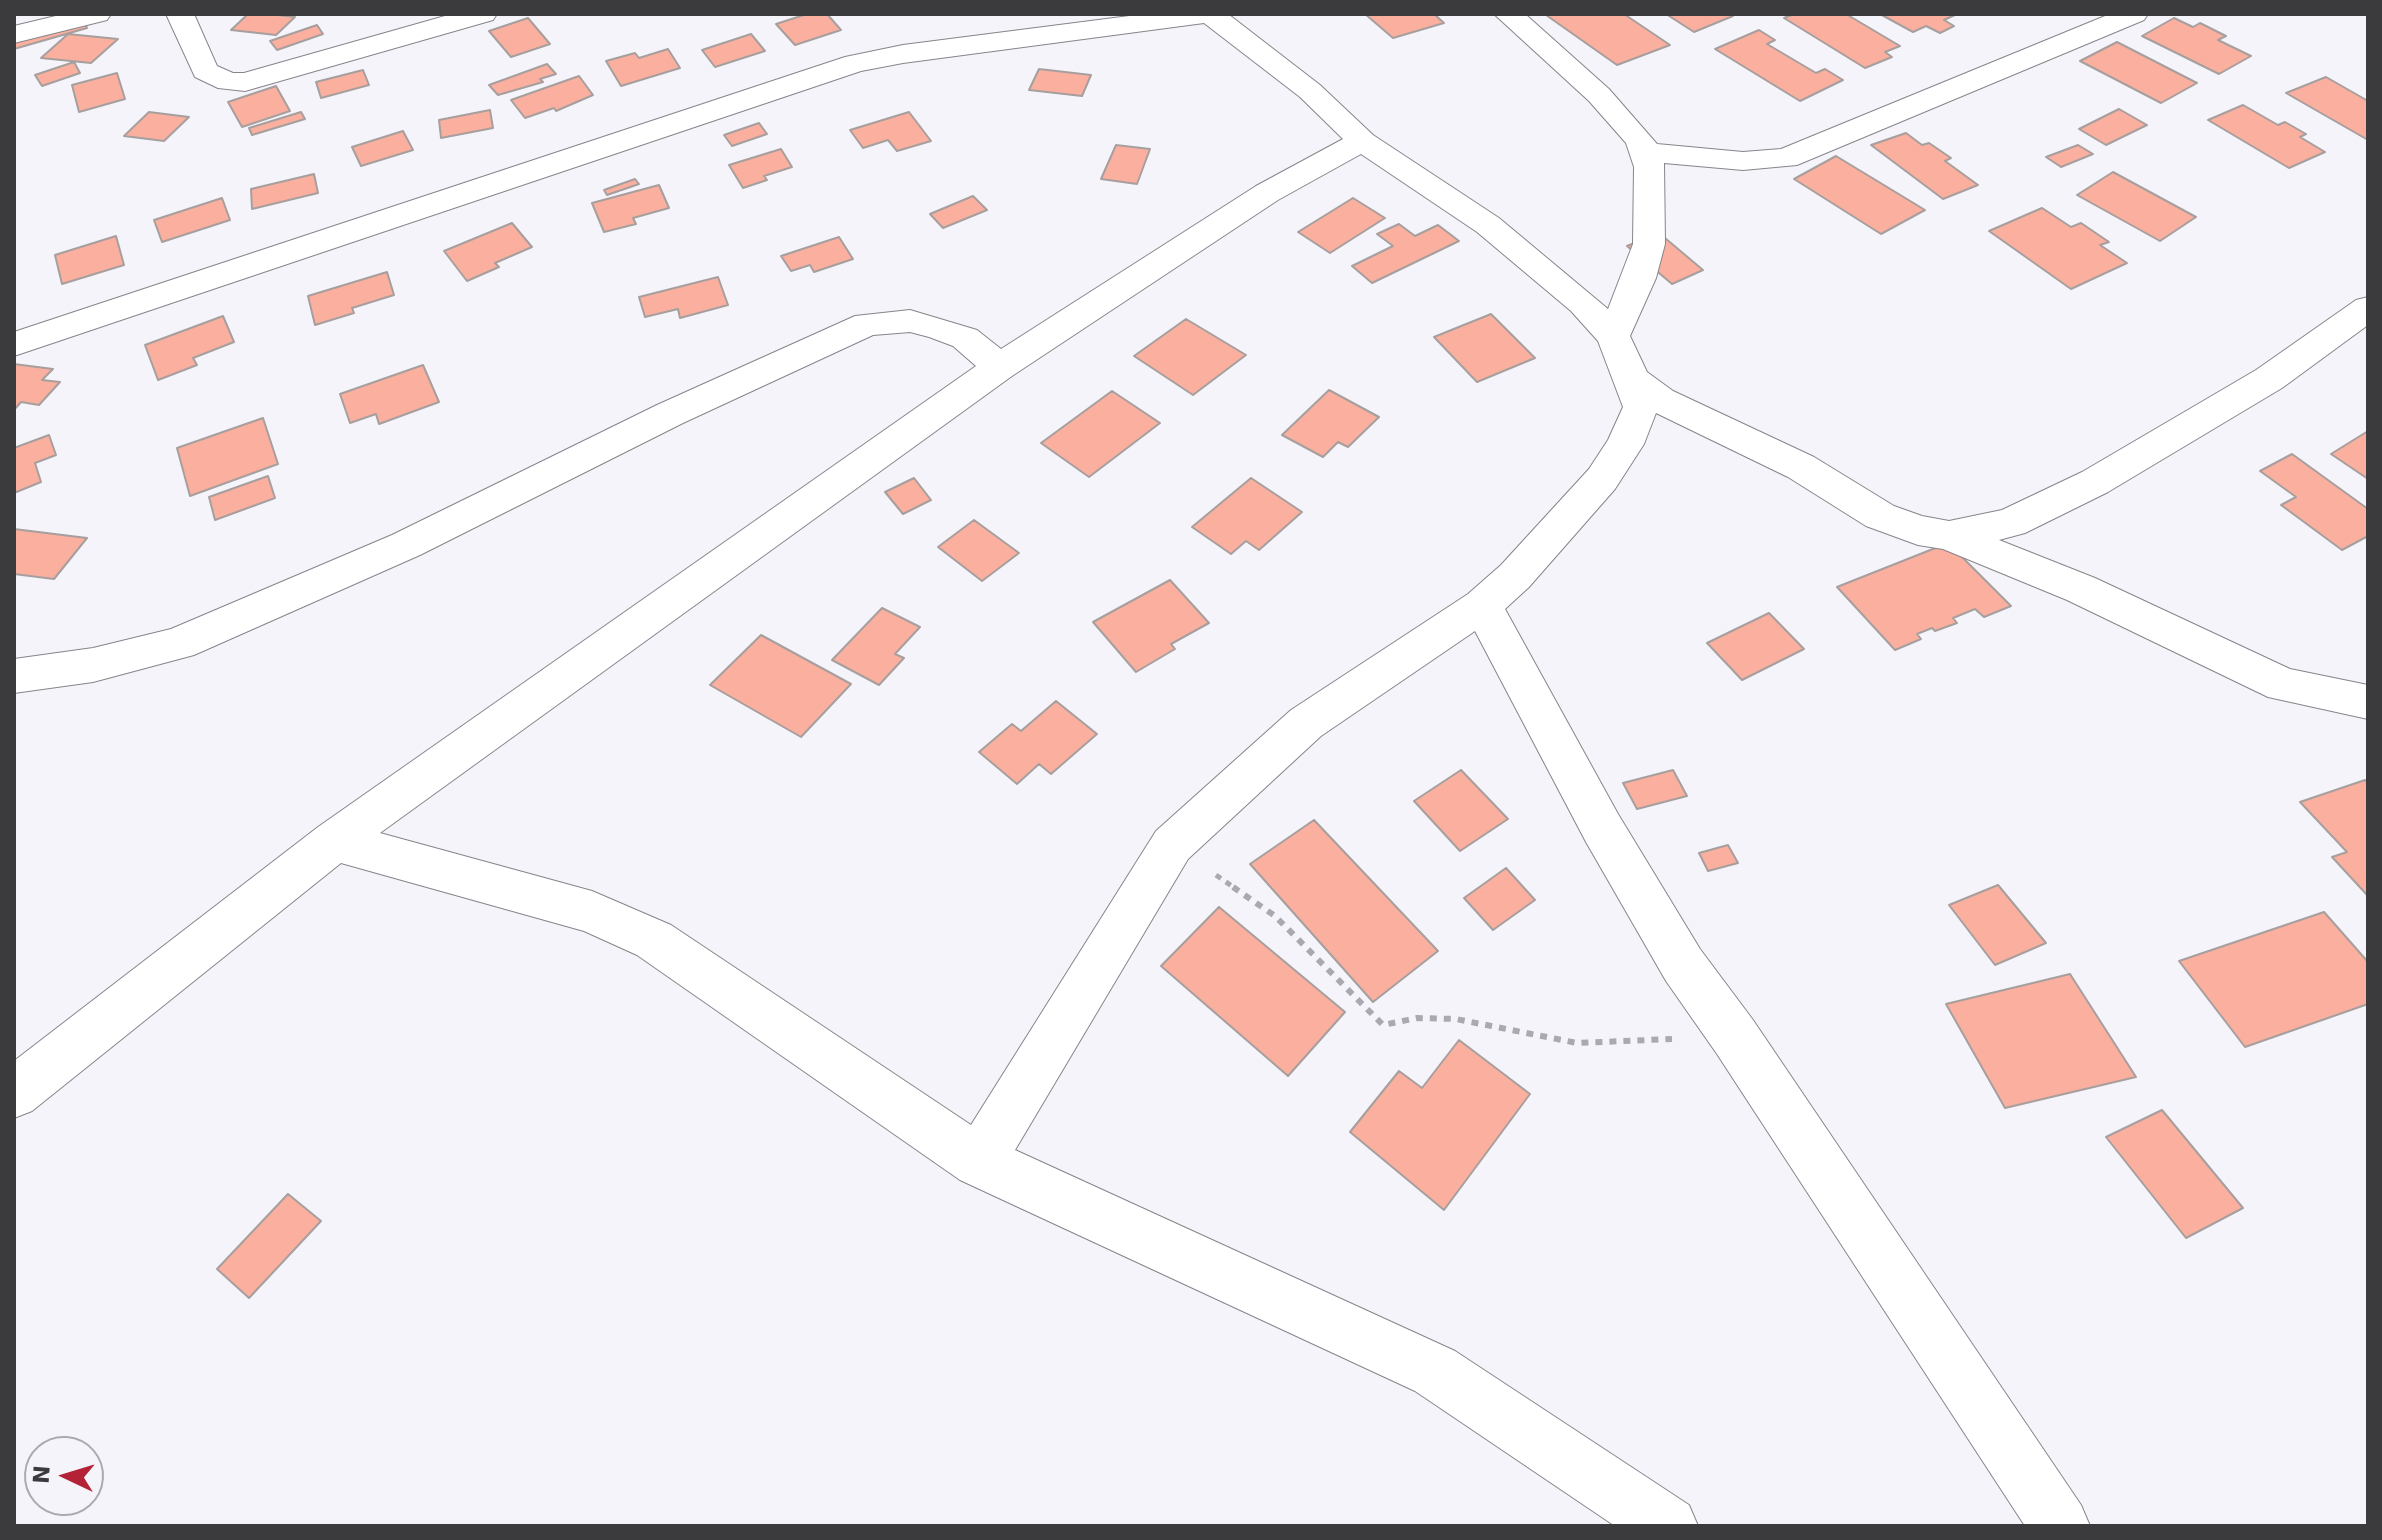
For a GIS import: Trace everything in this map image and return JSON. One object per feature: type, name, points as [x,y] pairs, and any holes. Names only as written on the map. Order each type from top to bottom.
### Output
[{"type":"street","points":[[14,35],[97,14]]},
{"type":"street","points":[[180,14],[205,71],[228,82],[245,82],[483,14]]},
{"type":"street","points":[[14,344],[855,63],[1210,14],[1310,91],[1362,141],[1488,225],[1583,303],[1613,336],[1641,407],[1625,444],[1602,479],[1515,576],[1482,605],[1306,723],[1172,845],[979,1161]]},
{"type":"street","points":[[1508,14],[1599,95],[1640,140],[1645,152],[1651,178],[1649,244],[1639,278],[1613,336]]},
{"type":"street","points":[[1645,152],[1743,161],[1786,158],[2134,14]]},
{"type":"street","points":[[14,1093],[334,841],[999,367],[1267,193],[1362,141]]},
{"type":"street","points":[[1949,536],[2011,523],[2095,482],[2269,379],[2368,308]]},
{"type":"street","points":[[14,676],[93,665],[179,643],[406,545],[670,414],[867,324],[910,321],[940,329],[965,338],[999,367]]},
{"type":"street","points":[[1632,379],[1660,400],[1801,467],[1880,516],[1918,530],[1949,536],[2081,589],[2283,685],[2368,702]]},
{"type":"street","points":[[1482,605],[1602,828],[1683,965],[1735,1037],[2060,1526]]},
{"type":"street","points":[[334,841],[592,912],[654,940],[979,1161],[1435,1371],[1668,1526]]},
{"type":"path","points":[[1172,845],[1275,916],[1383,1025],[1417,1018],[1456,1019],[1577,1043],[1735,1037]]},
{"type":"building","points":[[248,14],[295,17],[276,35],[231,30]]},
{"type":"building","points":[[807,14],[827,14],[841,30],[795,45],[776,24]]},
{"type":"building","points":[[1365,14],[1434,14],[1444,23],[1393,38]]},
{"type":"building","points":[[1624,14],[1670,45],[1617,65],[1546,15]]},
{"type":"building","points":[[1666,14],[1730,14],[1733,16],[1694,32]]},
{"type":"building","points":[[1794,14],[1846,14],[1900,46],[1885,52],[1892,57],[1865,68],[1784,18]]},
{"type":"building","points":[[1880,14],[1957,14],[1944,20],[1954,26],[1940,33],[1926,26],[1913,32]]},
{"type":"building","points":[[528,18],[550,44],[511,57],[489,31]]},
{"type":"building","points":[[2174,18],[2193,27],[2200,23],[2226,36],[2218,40],[2251,56],[2219,74],[2142,36]]},
{"type":"building","points":[[83,19],[87,28],[14,49],[14,39]]},
{"type":"building","points":[[317,25],[323,34],[277,50],[270,41]]},
{"type":"building","points":[[1759,30],[1775,40],[1767,44],[1816,73],[1825,69],[1843,80],[1800,101],[1715,49]]},
{"type":"building","points":[[68,34],[118,39],[91,63],[41,58]]},
{"type":"building","points":[[751,34],[765,51],[715,67],[702,50]]},
{"type":"building","points":[[2117,42],[2197,83],[2161,103],[2080,61]]},
{"type":"building","points":[[668,49],[680,68],[621,86],[606,61],[635,53],[639,58]]},
{"type":"building","points":[[74,62],[80,73],[42,86],[35,75]]},
{"type":"building","points":[[547,64],[556,74],[540,79],[543,82],[498,95],[489,85]]},
{"type":"building","points":[[1039,69],[1091,75],[1082,96],[1029,90]]},
{"type":"building","points":[[363,70],[369,85],[321,98],[316,82]]},
{"type":"building","points":[[117,73],[125,99],[79,112],[72,85]]},
{"type":"building","points":[[579,76],[593,95],[556,111],[554,108],[525,118],[511,100]]},
{"type":"building","points":[[2326,77],[2368,101],[2368,140],[2286,93]]},
{"type":"building","points":[[276,86],[290,111],[242,127],[228,102]]},
{"type":"building","points":[[2243,105],[2278,125],[2285,122],[2306,134],[2300,137],[2325,152],[2289,168],[2208,120]]},
{"type":"building","points":[[2119,109],[2147,125],[2106,145],[2079,129]]},
{"type":"building","points":[[490,110],[493,128],[441,138],[439,120]]},
{"type":"building","points":[[149,112],[189,117],[164,141],[124,136]]},
{"type":"building","points":[[301,112],[305,119],[252,135],[249,128]]},
{"type":"building","points":[[909,112],[931,141],[897,151],[888,140],[863,148],[850,130]]},
{"type":"building","points":[[759,123],[767,134],[732,146],[724,135]]},
{"type":"building","points":[[403,131],[413,150],[361,166],[352,147]]},
{"type":"building","points":[[1906,133],[1922,145],[1929,143],[1951,158],[1945,161],[1978,185],[1943,199],[1871,145]]},
{"type":"building","points":[[1116,145],[1150,149],[1137,184],[1101,179]]},
{"type":"building","points":[[2078,145],[2093,154],[2061,167],[2046,157]]},
{"type":"building","points":[[781,149],[792,167],[764,176],[767,180],[743,188],[729,165]]},
{"type":"building","points":[[1836,156],[1925,210],[1881,234],[1794,179]]},
{"type":"building","points":[[2113,172],[2196,217],[2160,241],[2077,195]]},
{"type":"building","points":[[314,174],[318,193],[252,209],[251,189]]},
{"type":"building","points":[[635,179],[639,184],[607,195],[604,190]]},
{"type":"building","points":[[659,185],[669,208],[633,218],[636,224],[604,232],[592,203]]},
{"type":"building","points":[[973,196],[987,210],[943,228],[930,214]]},
{"type":"building","points":[[222,198],[230,220],[162,242],[154,220]]},
{"type":"building","points":[[1353,198],[1385,218],[1330,253],[1298,232]]},
{"type":"building","points":[[2042,208],[2071,227],[2081,223],[2109,242],[2100,245],[2127,263],[2071,289],[1989,231]]},
{"type":"building","points":[[512,223],[532,247],[495,263],[499,267],[467,281],[444,251]]},
{"type":"building","points":[[1399,224],[1415,236],[1438,225],[1459,241],[1372,283],[1352,266],[1393,246],[1377,234]]},
{"type":"building","points":[[1659,233],[1703,270],[1672,284],[1627,246]]},
{"type":"building","points":[[116,236],[124,265],[62,284],[55,255]]},
{"type":"building","points":[[839,237],[853,259],[814,272],[810,265],[791,271],[781,256]]},
{"type":"building","points":[[387,272],[394,295],[352,308],[354,313],[315,325],[308,296]]},
{"type":"building","points":[[718,277],[728,305],[680,318],[678,309],[645,317],[639,297]]},
{"type":"building","points":[[1491,314],[1535,358],[1477,382],[1434,337]]},
{"type":"building","points":[[223,316],[234,342],[193,358],[197,365],[158,380],[145,345]]},
{"type":"building","points":[[1186,319],[1246,355],[1193,395],[1134,356]]},
{"type":"building","points":[[14,364],[53,369],[42,380],[60,382],[39,405],[21,402],[14,410]]},
{"type":"building","points":[[423,365],[439,402],[379,424],[376,414],[350,423],[340,394]]},
{"type":"building","points":[[1329,390],[1379,417],[1348,447],[1338,442],[1323,457],[1282,435]]},
{"type":"building","points":[[1112,391],[1160,423],[1089,477],[1041,443]]},
{"type":"building","points":[[263,418],[278,464],[190,496],[177,448]]},
{"type":"building","points":[[2368,431],[2368,479],[2331,454]]},
{"type":"building","points":[[49,435],[56,455],[35,463],[41,482],[14,493],[14,448]]},
{"type":"building","points":[[2292,454],[2368,509],[2368,536],[2342,550],[2281,505],[2296,497],[2260,471]]},
{"type":"building","points":[[268,476],[275,498],[215,520],[209,497]]},
{"type":"building","points":[[914,478],[931,500],[903,514],[885,492]]},
{"type":"building","points":[[1251,478],[1302,512],[1259,550],[1246,541],[1231,554],[1192,527]]},
{"type":"building","points":[[974,520],[1019,553],[982,581],[938,547]]},
{"type":"building","points":[[14,529],[87,538],[54,579],[14,574]]},
{"type":"building","points":[[1948,543],[2011,606],[1984,617],[1975,609],[1953,618],[1957,623],[1917,634],[1921,639],[1895,650],[1837,587]]},
{"type":"building","points":[[1170,580],[1209,623],[1171,644],[1175,649],[1136,672],[1093,622]]},
{"type":"building","points":[[882,608],[920,627],[895,654],[904,658],[879,685],[832,660]]},
{"type":"building","points":[[1769,613],[1804,649],[1742,680],[1707,643]]},
{"type":"building","points":[[761,635],[851,684],[801,737],[710,685]]},
{"type":"building","points":[[1056,701],[1097,734],[1051,774],[1039,764],[1017,784],[979,752],[1012,724],[1021,731]]},
{"type":"building","points":[[1461,770],[1508,819],[1460,851],[1414,801]]},
{"type":"building","points":[[1673,770],[1687,796],[1637,809],[1623,783]]},
{"type":"building","points":[[2365,780],[2368,783],[2368,896],[2332,857],[2347,852],[2300,802]]},
{"type":"building","points":[[1314,820],[1438,951],[1373,1002],[1250,864]]},
{"type":"building","points":[[1728,845],[1738,863],[1708,871],[1699,853]]},
{"type":"building","points":[[1506,868],[1535,900],[1493,930],[1464,898]]},
{"type":"building","points":[[1998,885],[2046,943],[1995,965],[1949,905]]},
{"type":"building","points":[[1219,907],[1345,1012],[1288,1076],[1161,966]]},
{"type":"building","points":[[2324,912],[2368,962],[2368,1004],[2245,1047],[2179,961]]},
{"type":"building","points":[[2070,974],[2136,1077],[2005,1108],[1946,1004]]},
{"type":"building","points":[[1459,1040],[1530,1094],[1444,1210],[1350,1132],[1399,1071],[1422,1088]]},
{"type":"building","points":[[2162,1110],[2243,1208],[2186,1238],[2106,1137]]},
{"type":"building","points":[[288,1194],[321,1221],[249,1298],[217,1269]]}]
